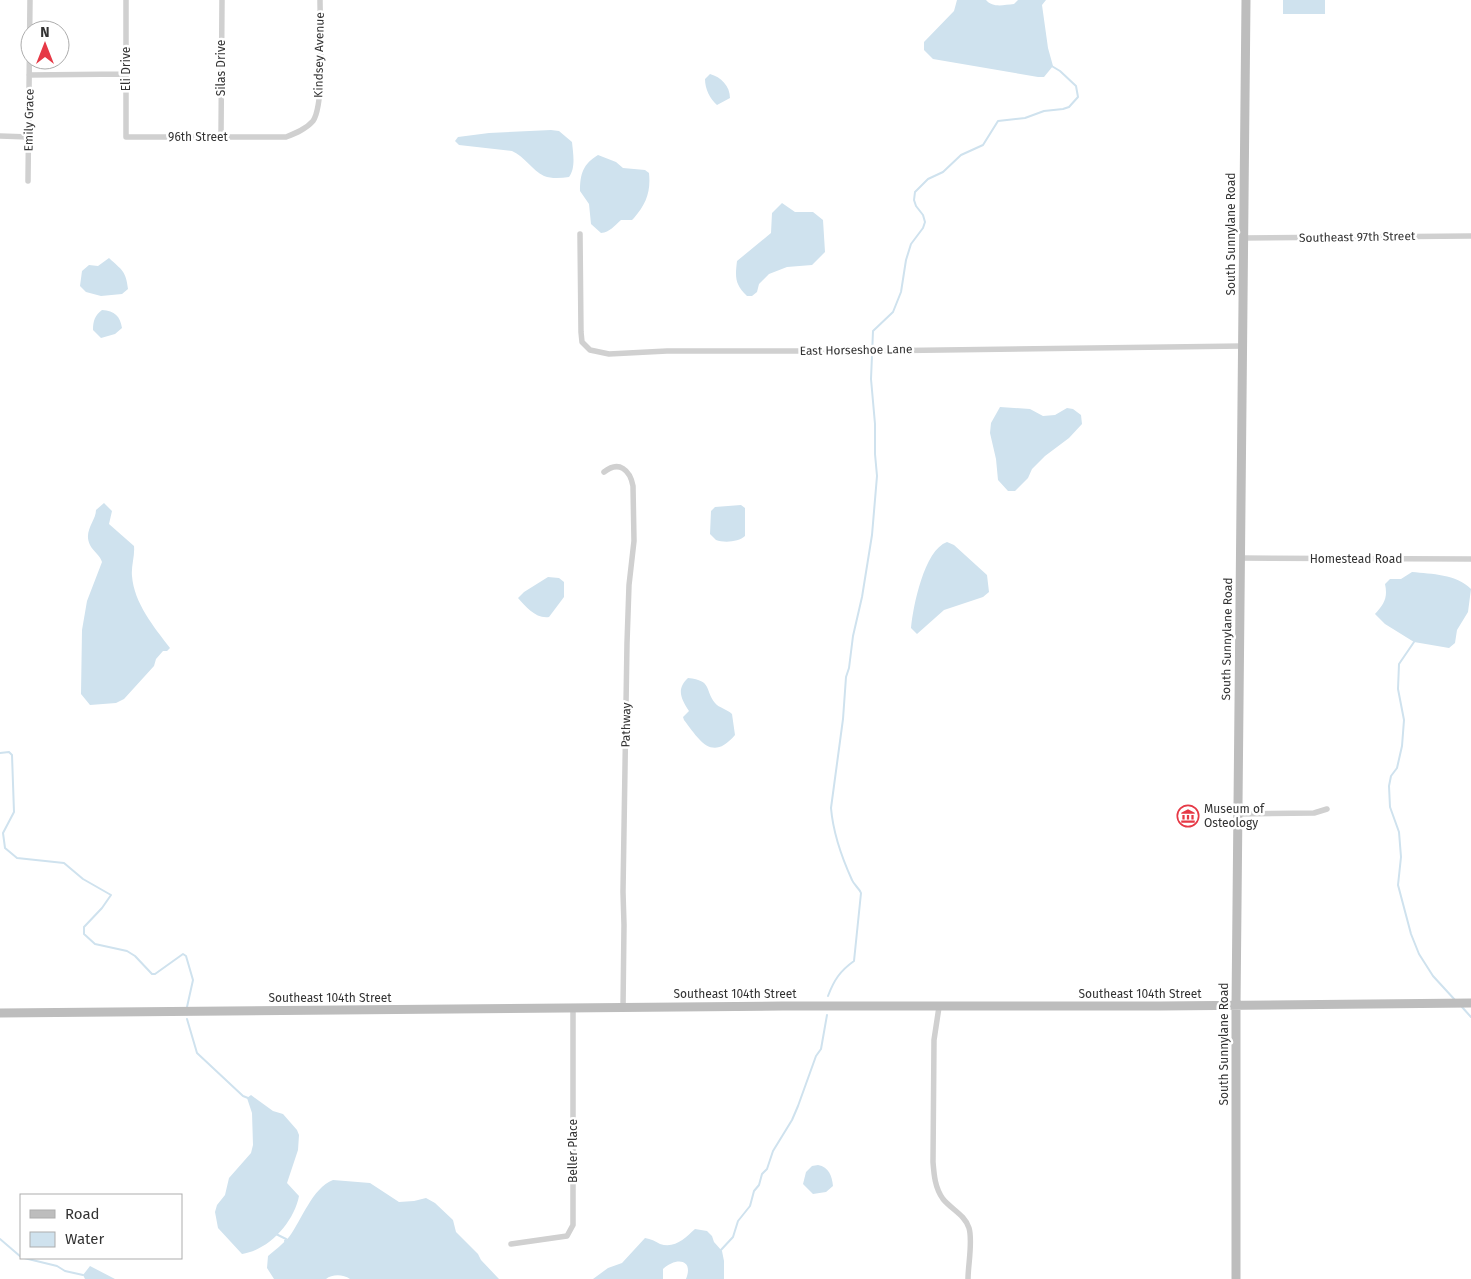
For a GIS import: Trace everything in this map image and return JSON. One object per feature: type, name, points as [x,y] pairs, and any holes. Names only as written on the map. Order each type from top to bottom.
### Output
[{"type":"street","name":"Emily Grace","points":[[28,181],[30,0]]},
{"type":"street","name":"Eli Drive","points":[[126,0],[126,137]]},
{"type":"street","name":"Silas Drive","points":[[221,137],[222,0]]},
{"type":"street","name":"Kindsey Avenue","points":[[270,137],[286,137],[300,132],[312,122],[318,110],[320,94],[320,0]]},
{"type":"street","name":"South Sunnylane Road","points":[[1236,1279],[1236,1006],[1246,0]]},
{"type":"street","points":[[29,76],[126,74]]},
{"type":"street","points":[[0,136],[29,137]]},
{"type":"street","name":"96th Street","points":[[126,137],[270,137]]},
{"type":"street","name":"East Horseshoe Lane","points":[[580,234],[580,332],[582,342],[590,350],[601,353],[1243,346]]},
{"type":"street","name":"Southeast 97th Street","points":[[1243,238],[1471,236]]},
{"type":"street","name":"Pathway","points":[[604,472],[610,467],[625,470],[632,478],[633,486],[634,542],[629,585],[627,643],[623,1008]]},
{"type":"street","name":"Homestead Road","points":[[1240,558],[1471,559]]},
{"type":"street","points":[[1238,814],[1314,813],[1327,809]]},
{"type":"street","name":"Southeast 104th Street","points":[[0,1013],[1471,1003]]},
{"type":"street","points":[[939,1006],[934,1040],[933,1162],[938,1190],[943,1199],[965,1221],[969,1228],[968,1279]]},
{"type":"street","name":"Beller Place","points":[[511,1244],[568,1236],[573,1225],[573,1008]]},
{"type":"water","points":[[957,0],[986,0],[989,3],[998,5],[1014,4],[1018,0],[1046,0],[1042,5],[1048,48],[1053,66],[1044,77],[1038,77],[933,59],[924,50],[924,42],[954,11]]},
{"type":"water","points":[[1283,0],[1325,0],[1325,14],[1283,14]]},
{"type":"water","points":[[710,74],[718,77],[724,83],[730,94],[730,98],[717,105],[710,97],[706,86],[705,79]]},
{"type":"water","points":[[559,131],[572,142],[573,165],[569,177],[553,178],[544,176],[512,151],[459,145],[455,141],[458,137],[489,133]]},
{"type":"water","points":[[598,155],[616,162],[623,168],[645,170],[649,173],[647,197],[642,208],[634,218],[632,220],[621,220],[609,230],[601,233],[591,224],[589,204],[580,191],[583,170]]},
{"type":"water","points":[[782,203],[795,212],[813,212],[823,220],[825,252],[812,265],[787,267],[769,274],[759,284],[757,292],[752,296],[747,296],[740,288],[737,280],[737,261],[771,233],[772,213]]},
{"type":"water","points":[[109,258],[123,271],[128,289],[122,294],[101,296],[86,292],[80,286],[82,271],[89,265],[98,266]]},
{"type":"water","points":[[102,310],[116,315],[120,320],[122,328],[115,334],[101,338],[93,330],[93,327],[96,316]]},
{"type":"water","points":[[1000,407],[1030,409],[1043,416],[1055,415],[1067,408],[1073,409],[1081,415],[1082,424],[1069,438],[1045,456],[1032,469],[1028,478],[1015,491],[1008,491],[998,480],[996,459],[990,433],[991,423]]},
{"type":"water","points":[[104,503],[112,511],[109,524],[134,546],[132,576],[137,596],[146,614],[170,648],[167,651],[163,651],[156,659],[154,666],[124,699],[116,703],[90,705],[81,694],[82,630],[87,601],[102,562],[90,545],[88,535],[96,510]]},
{"type":"water","points":[[741,505],[745,508],[745,536],[739,540],[716,540],[710,534],[711,511],[715,507]]},
{"type":"water","points":[[947,542],[954,545],[987,575],[989,592],[983,597],[944,610],[917,634],[911,628],[921,580],[932,556],[939,547]]},
{"type":"water","points":[[1412,572],[1436,574],[1458,580],[1471,589],[1468,612],[1457,630],[1455,643],[1449,648],[1414,642],[1385,624],[1375,614],[1385,600],[1385,584],[1390,579],[1401,579]]},
{"type":"water","points":[[548,577],[559,578],[564,582],[564,597],[549,617],[544,617],[532,612],[518,598]]},
{"type":"water","points":[[688,678],[696,679],[705,684],[715,703],[732,714],[735,735],[720,747],[713,748],[707,746],[695,735],[684,720],[683,717],[689,711],[682,698],[681,690]]},
{"type":"water","points":[[251,1095],[273,1111],[283,1114],[297,1130],[299,1135],[298,1150],[287,1183],[299,1196],[292,1215],[279,1233],[262,1247],[242,1254],[218,1228],[215,1212],[217,1205],[225,1195],[229,1178],[251,1153],[253,1145],[252,1113],[247,1098]]},
{"type":"water","points":[[818,1165],[829,1172],[833,1186],[826,1192],[813,1194],[803,1184],[806,1172],[812,1166]]},
{"type":"water","points":[[333,1180],[370,1183],[399,1202],[426,1198],[435,1203],[453,1220],[456,1232],[499,1279],[350,1279],[338,1275],[326,1279],[274,1279],[267,1268],[268,1256],[289,1237],[313,1197]]},
{"type":"water","points":[[695,1229],[707,1231],[722,1251],[724,1279],[686,1279],[688,1267],[682,1262],[678,1262],[668,1265],[663,1269],[663,1279],[593,1279],[608,1268],[622,1263],[645,1238],[660,1244],[670,1245],[679,1242]]},
{"type":"water","points":[[90,1266],[115,1279],[85,1279],[83,1275]]},
{"type":"waterway","points":[[828,996],[838,976],[854,961],[861,893],[853,882],[841,854],[831,808],[843,719],[846,677],[872,535],[877,476],[871,379],[873,331],[893,312],[901,292],[906,260],[911,244],[923,228],[925,222],[923,215],[916,206],[914,200],[915,192],[928,179],[943,172],[961,155],[983,145],[998,121],[1025,118],[1044,111],[1069,107],[1078,97],[1076,86],[1060,71],[1050,65]]},
{"type":"waterway","points":[[1414,642],[1399,664],[1398,689],[1404,720],[1402,746],[1397,768],[1391,776],[1389,786],[1390,807],[1399,832],[1401,857],[1398,885],[1411,934],[1419,954],[1433,976],[1455,1000]]},
{"type":"waterway","points":[[0,753],[9,752],[12,755],[14,812],[3,833],[5,848],[17,858],[64,863],[83,879],[111,895],[102,908],[84,927],[84,934],[95,944],[127,951],[135,956],[152,974],[155,974],[183,954],[186,956],[193,980],[187,1007]]},
{"type":"waterway","points":[[1462,1007],[1471,1017]]},
{"type":"waterway","points":[[720,1251],[733,1237],[738,1221],[750,1206],[754,1191],[759,1185],[762,1174],[767,1169],[773,1151],[792,1120],[816,1056],[821,1049],[827,1015]]},
{"type":"waterway","points":[[187,1019],[197,1053],[243,1096],[248,1098]]},
{"type":"waterway","points":[[276,1234],[286,1239],[285,1241]]},
{"type":"waterway","points":[[0,1239],[20,1256]]},
{"type":"waterway","points":[[28,1259],[83,1275]]},
{"type":"place","name":"Museum of Osteology","points":[[1188,816]]}]
